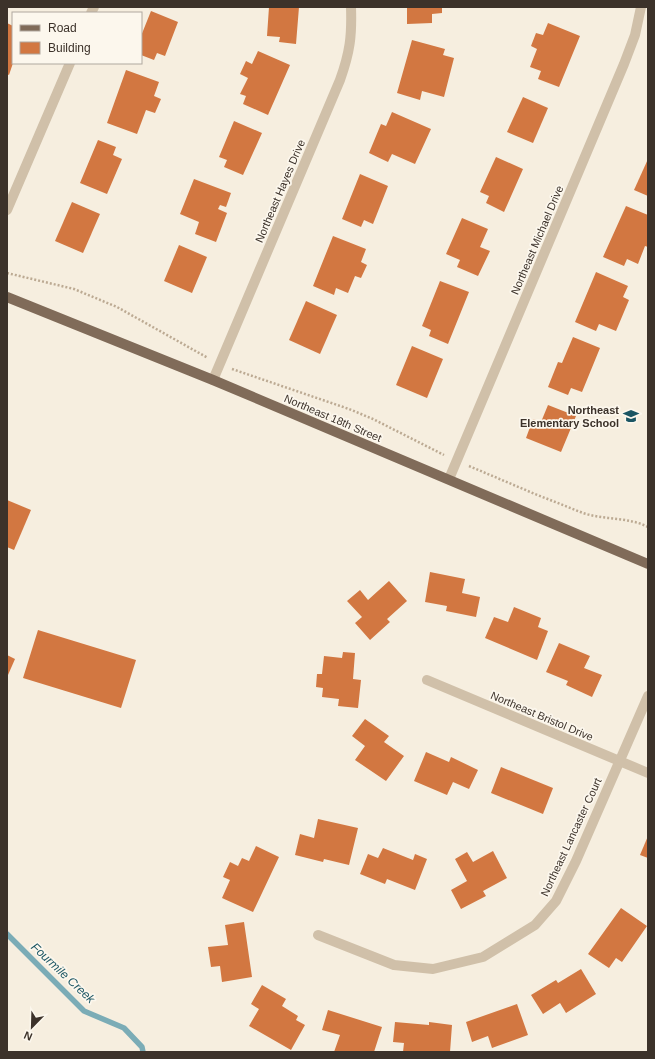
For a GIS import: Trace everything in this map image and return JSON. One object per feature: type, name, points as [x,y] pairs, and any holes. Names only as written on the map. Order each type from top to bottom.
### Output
[{"type":"main road","name":"Northeast 18th Street","points":[[7,297],[213,380],[648,564]]},
{"type":"street","name":"Northeast Hayes Drive","points":[[213,380],[340,80],[348,57],[352,32],[351,7]]},
{"type":"street","name":"Northeast Michael Drive","points":[[448,480],[624,64],[635,34],[641,7]]},
{"type":"street","points":[[7,210],[70,64]]},
{"type":"street","name":"Northeast Bristol Drive","points":[[427,680],[648,774]]},
{"type":"street","name":"Northeast Lancaster Court","points":[[318,936],[394,965],[433,969],[483,957],[535,925],[556,901],[576,861],[648,696]]},
{"type":"path","points":[[7,274],[74,289],[110,304],[219,364],[349,409],[373,419],[433,451],[590,516],[630,522],[648,527]]},
{"type":"building","points":[[269,7],[299,7],[296,44],[279,42],[280,37],[267,36]]},
{"type":"building","points":[[407,7],[442,7],[442,13],[432,14],[432,23],[407,24]]},
{"type":"building","points":[[151,11],[178,22],[165,56],[157,53],[154,60],[142,55],[142,34]]},
{"type":"building","points":[[7,23],[12,26],[13,64],[9,75],[7,74]]},
{"type":"building","points":[[548,23],[580,36],[559,87],[538,79],[541,71],[530,67],[537,49],[531,46],[536,33],[543,35]]},
{"type":"building","points":[[412,40],[445,49],[443,55],[454,58],[444,97],[422,91],[420,100],[397,93]]},
{"type":"building","points":[[258,51],[290,65],[268,115],[243,104],[246,96],[240,94],[248,78],[240,74],[246,61],[252,64]]},
{"type":"building","points":[[126,70],[159,82],[154,96],[161,99],[155,113],[146,110],[137,134],[107,123]]},
{"type":"building","points":[[523,97],[548,108],[533,143],[507,132]]},
{"type":"building","points":[[392,112],[431,129],[415,164],[392,154],[388,162],[369,153],[381,124],[386,126]]},
{"type":"building","points":[[234,121],[262,133],[243,175],[224,167],[227,160],[219,157]]},
{"type":"building","points":[[98,140],[116,147],[113,155],[122,159],[107,194],[80,183]]},
{"type":"building","points":[[496,157],[523,169],[504,212],[486,203],[489,196],[480,192]]},
{"type":"building","points":[[648,159],[648,196],[634,190]]},
{"type":"building","points":[[360,174],[388,186],[373,224],[364,220],[361,227],[342,219]]},
{"type":"building","points":[[194,179],[231,193],[226,207],[220,205],[218,209],[227,213],[216,242],[195,234],[199,222],[180,214]]},
{"type":"building","points":[[72,202],[100,214],[83,253],[55,241]]},
{"type":"building","points":[[626,206],[648,215],[648,247],[645,246],[638,264],[627,259],[624,266],[603,257]]},
{"type":"building","points":[[462,218],[488,229],[480,247],[490,251],[478,276],[457,267],[460,260],[446,254]]},
{"type":"building","points":[[333,236],[366,249],[361,262],[367,265],[361,278],[355,276],[348,293],[336,288],[334,295],[313,286]]},
{"type":"building","points":[[179,245],[207,257],[192,293],[164,281]]},
{"type":"building","points":[[596,272],[628,286],[623,297],[629,300],[616,331],[599,324],[596,331],[575,322]]},
{"type":"building","points":[[440,281],[469,292],[448,344],[429,336],[431,330],[422,326]]},
{"type":"building","points":[[306,301],[337,315],[320,354],[289,340]]},
{"type":"building","points":[[573,337],[600,348],[582,392],[571,388],[568,395],[548,387],[558,362],[562,363]]},
{"type":"building","points":[[412,346],[443,359],[427,398],[396,385]]},
{"type":"building","points":[[548,405],[576,416],[561,452],[526,438],[533,419],[541,422]]},
{"type":"building","points":[[7,500],[31,510],[14,550],[7,547]]},
{"type":"building","points":[[430,572],[465,579],[462,593],[480,597],[476,617],[446,611],[447,606],[425,602]]},
{"type":"building","points":[[389,581],[407,601],[387,619],[390,622],[370,640],[355,623],[362,617],[347,601],[360,590],[368,600]]},
{"type":"building","points":[[514,607],[541,618],[538,627],[548,631],[537,660],[485,638],[494,617],[508,622]]},
{"type":"building","points":[[38,630],[136,660],[121,708],[23,678]]},
{"type":"building","points":[[559,643],[590,656],[584,668],[602,675],[592,697],[566,685],[568,681],[546,672]]},
{"type":"building","points":[[343,652],[355,653],[353,679],[361,680],[358,708],[338,706],[339,699],[322,697],[323,688],[316,687],[317,674],[322,674],[324,656],[342,658]]},
{"type":"building","points":[[7,655],[15,659],[8,675],[7,675]]},
{"type":"building","points":[[365,719],[389,736],[384,742],[404,756],[386,781],[355,760],[365,746],[352,736]]},
{"type":"building","points":[[426,752],[449,762],[451,757],[478,770],[469,789],[453,782],[447,795],[414,781]]},
{"type":"building","points":[[501,767],[553,788],[543,814],[491,793]]},
{"type":"building","points":[[318,819],[358,828],[349,865],[324,859],[323,862],[295,855],[300,834],[314,838]]},
{"type":"building","points":[[648,836],[648,858],[640,855]]},
{"type":"building","points":[[256,846],[279,857],[253,912],[222,898],[230,880],[223,877],[230,862],[238,866],[242,858],[249,861]]},
{"type":"building","points":[[383,848],[413,860],[415,854],[427,859],[415,890],[387,879],[385,884],[360,874],[368,854],[378,858]]},
{"type":"building","points":[[493,851],[507,878],[483,891],[486,896],[461,909],[451,890],[467,881],[455,859],[467,852],[473,862]]},
{"type":"building","points":[[621,908],[647,926],[622,962],[616,958],[609,968],[588,954]]},
{"type":"building","points":[[244,922],[252,977],[222,982],[220,966],[211,967],[208,947],[228,945],[225,925]]},
{"type":"building","points":[[581,969],[596,994],[566,1013],[560,1003],[543,1014],[531,995],[556,980],[558,983]]},
{"type":"building","points":[[262,985],[286,999],[282,1006],[298,1016],[296,1020],[305,1025],[291,1050],[249,1026],[259,1009],[251,1004]]},
{"type":"building","points":[[517,1004],[528,1035],[492,1048],[488,1036],[472,1042],[466,1022]]},
{"type":"building","points":[[328,1010],[382,1027],[374,1052],[334,1052],[340,1035],[322,1030]]},
{"type":"building","points":[[395,1022],[429,1025],[429,1022],[452,1025],[450,1052],[403,1052],[404,1043],[393,1042]]},
{"type":"waterway","name":"Fourmile Creek","points":[[7,934],[84,1011],[124,1028],[142,1047],[143,1052]]},
{"type":"place","name":"Northeast Elementary School","points":[[631,416]]}]
